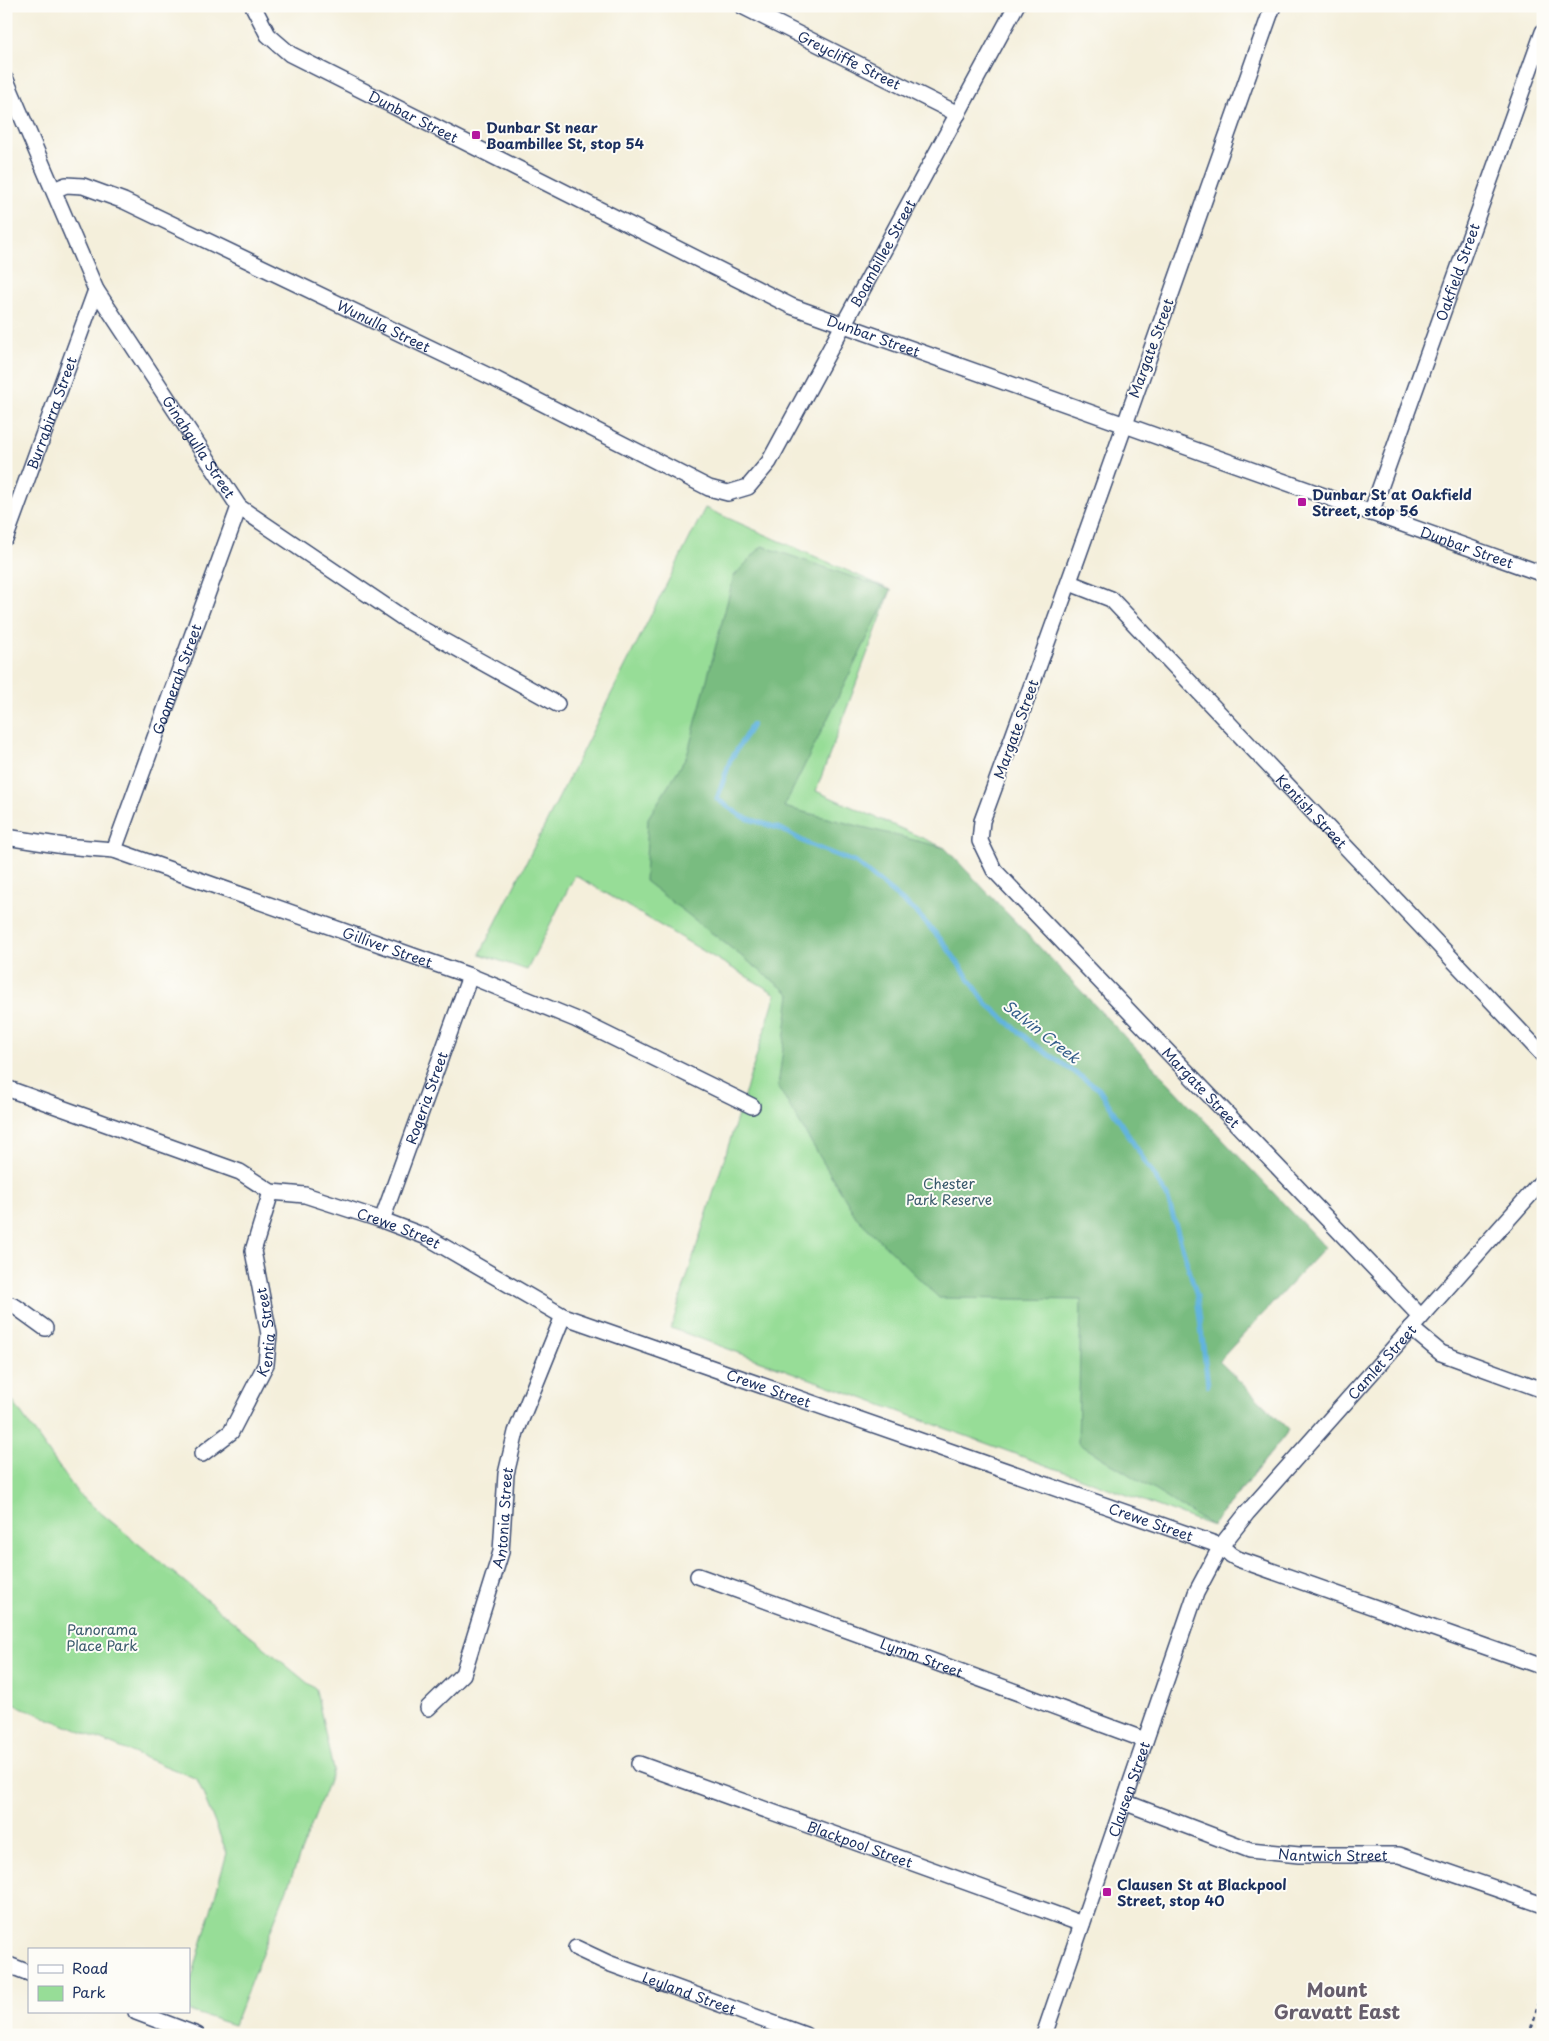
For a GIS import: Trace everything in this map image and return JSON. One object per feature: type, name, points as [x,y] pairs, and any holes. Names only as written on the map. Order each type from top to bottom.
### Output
[{"type":"street","name":"Dunbar Street","points":[[253,6],[268,35],[290,54],[791,306],[1543,574]]},
{"type":"street","name":"Greycliffe Street","points":[[742,6],[958,114]]},
{"type":"street","name":"Boambillee Street","points":[[708,488],[728,493],[748,487],[769,462],[842,324],[1016,6]]},
{"type":"street","name":"Margate Street","points":[[1273,6],[1124,424],[1070,583],[982,821],[980,841],[994,870],[1416,1322],[1441,1352],[1543,1390]]},
{"type":"street","name":"Oakfield Street","points":[[1371,512],[1543,32]]},
{"type":"street","name":"Ginahgulla Street","points":[[6,80],[96,290],[239,507],[406,620],[557,704]]},
{"type":"street","name":"Wunulla Street","points":[[54,190],[66,185],[83,186],[124,201],[495,379],[708,488]]},
{"type":"street","name":"Burrabirra Street","points":[[6,537],[96,290]]},
{"type":"street","name":"Goomerah Street","points":[[114,850],[239,507]]},
{"type":"street","name":"Kentish Street","points":[[1070,583],[1111,599],[1543,1055]]},
{"type":"street","name":"Gilliver Street","points":[[6,837],[64,846],[114,850],[470,976],[575,1019],[752,1106]]},
{"type":"street","name":"Rogeria Street","points":[[382,1220],[470,976]]},
{"type":"street","name":"Crewe Street","points":[[6,1088],[240,1172],[271,1192],[305,1195],[427,1237],[563,1316],[1221,1546],[1238,1559],[1543,1667]]},
{"type":"street","name":"Camlet Street","points":[[1221,1546],[1247,1513],[1543,1180]]},
{"type":"street","name":"Kentia Street","points":[[202,1454],[231,1432],[266,1364],[269,1334],[253,1251],[271,1192]]},
{"type":"street","points":[[6,1303],[16,1307],[45,1328]]},
{"type":"street","name":"Antonia Street","points":[[428,1708],[463,1674],[501,1552],[506,1474],[516,1432],[563,1316]]},
{"type":"street","name":"Clausen Street","points":[[1044,2035],[1196,1592],[1221,1546]]},
{"type":"street","name":"Lymm Street","points":[[698,1576],[1145,1740]]},
{"type":"street","name":"Blackpool Street","points":[[639,1764],[1082,1924]]},
{"type":"street","name":"Nantwich Street","points":[[1124,1802],[1250,1850],[1300,1856],[1398,1855],[1543,1905]]},
{"type":"street","name":"Leyland Street","points":[[576,1948],[608,1963],[805,2035]]},
{"type":"street","points":[[6,1964],[28,1973]]},
{"type":"street","points":[[141,2014],[197,2035]]},
{"type":"path","points":[[1529,2035],[1543,1990]]},
{"type":"green space","name":"Chester Park Reserve","points":[[705,508],[891,590],[816,791],[945,848],[1261,1295],[1219,1362],[1289,1430],[1212,1526],[671,1328],[776,994],[575,875],[527,970],[480,954]]},
{"type":"green space","name":"Chester Park Reserve","points":[[762,546],[891,590],[784,807],[945,848],[1325,1247],[1219,1361],[1289,1430],[1212,1526],[1078,1443],[1081,1300],[939,1298],[856,1217],[778,1087],[790,994],[645,881],[648,818],[687,756],[734,576]]},
{"type":"green space","name":"Panorama Place Park","points":[[6,1392],[79,1495],[316,1690],[333,1770],[234,2025],[190,2011],[190,1984],[227,1853],[197,1779],[6,1701]]},
{"type":"waterway","name":"Salvin Creek","points":[[752,725],[730,761],[717,799],[743,817],[781,829],[808,844],[856,863],[916,912],[944,943],[986,1003],[1033,1044],[1099,1089],[1167,1196],[1197,1296],[1208,1385]]},
{"type":"place","name":"Dunbar St near Boambillee St, stop 54","points":[[476,135]]},
{"type":"place","name":"Dunbar St at Oakfield Street, stop 56","points":[[1302,502]]},
{"type":"place","name":"Clausen St at Blackpool Street, stop 40","points":[[1107,1892]]},
{"type":"district","name":"Mount Gravatt East","points":[[1337,2000]]}]
